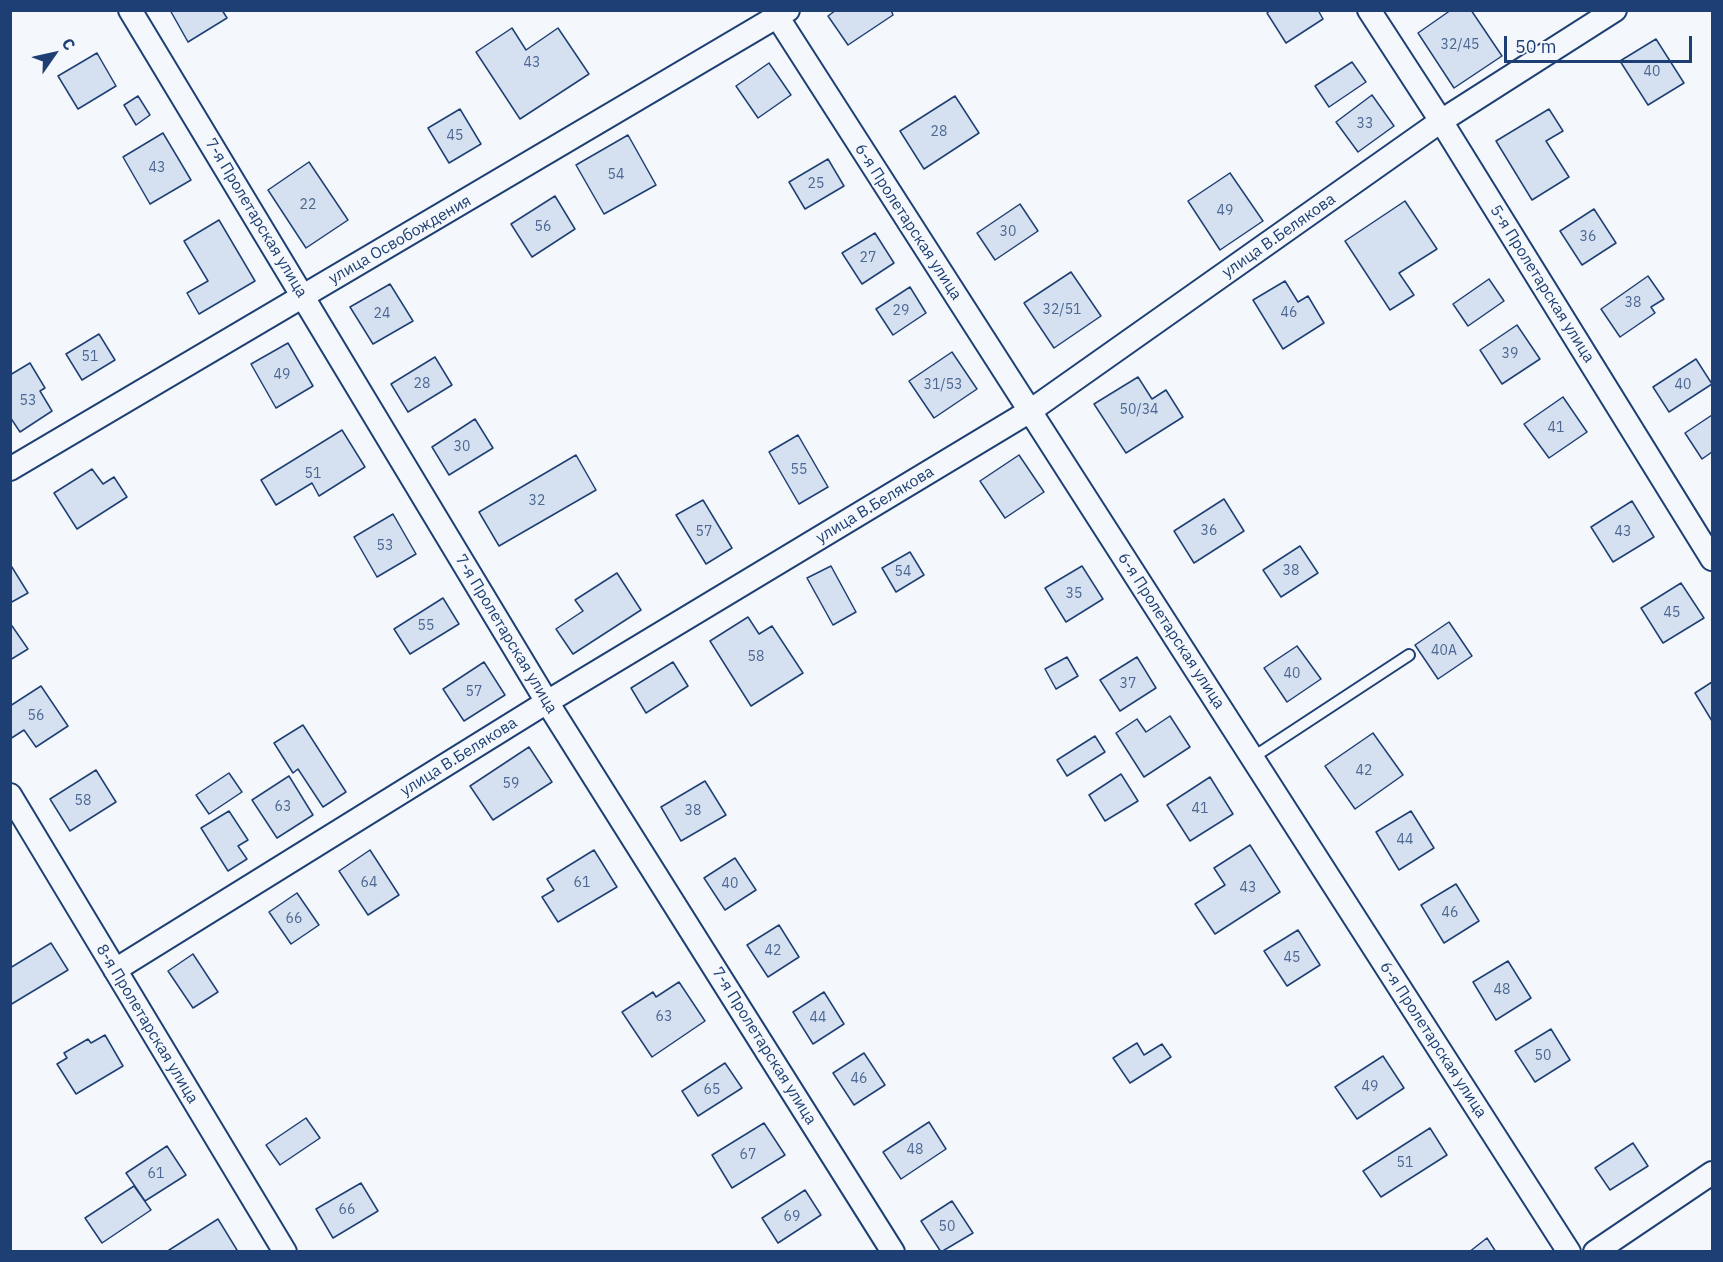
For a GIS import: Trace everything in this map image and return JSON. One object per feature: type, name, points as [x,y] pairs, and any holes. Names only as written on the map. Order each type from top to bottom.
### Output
[{"type":"street","name":"7-я Пролетарская улица","points":[[130,10],[547,702],[893,1251]]},
{"type":"street","name":"5-я Пролетарская улица","points":[[1369,10],[1713,559]]},
{"type":"street","name":"улица В.Белякова","points":[[115,970],[547,702],[1030,411],[1441,122],[1615,10]]},
{"type":"street","name":"улица Освобождения","points":[[10,469],[779,13]]},
{"type":"street","name":"6-я Пролетарская улица","points":[[779,13],[1030,411],[1569,1251]]},
{"type":"street","name":"8-я Пролетарская улица","points":[[10,795],[285,1251]]},
{"type":"street","points":[[1595,1251],[1713,1173]]},
{"type":"lane","points":[[1252,758],[1409,655]]},
{"type":"building","points":[[170,10],[222,10],[227,18],[188,42]]},
{"type":"building","points":[[836,10],[891,10],[893,15],[848,45],[828,16]]},
{"type":"building","points":[[1271,10],[1318,10],[1323,19],[1286,43],[1267,13]]},
{"type":"building","points":[[1451,10],[1471,10],[1502,56],[1454,88],[1418,33]]},
{"type":"building","points":[[512,28],[526,50],[558,28],[589,74],[520,119],[476,52]]},
{"type":"building","points":[[1656,39],[1684,83],[1648,105],[1620,61]]},
{"type":"building","points":[[97,53],[116,86],[78,109],[58,76]]},
{"type":"building","points":[[1352,62],[1366,82],[1329,107],[1315,86]]},
{"type":"building","points":[[769,63],[791,95],[758,118],[736,86]]},
{"type":"building","points":[[1372,95],[1394,126],[1358,152],[1336,122]]},
{"type":"building","points":[[138,96],[150,115],[136,125],[124,105]]},
{"type":"building","points":[[955,96],[979,133],[924,169],[900,131]]},
{"type":"building","points":[[460,109],[481,144],[449,163],[428,128]]},
{"type":"building","points":[[1549,109],[1563,131],[1546,141],[1569,177],[1532,200],[1496,141]]},
{"type":"building","points":[[163,133],[191,180],[150,204],[123,157]]},
{"type":"building","points":[[628,135],[656,185],[604,214],[576,165]]},
{"type":"building","points":[[828,159],[844,186],[805,209],[789,182]]},
{"type":"building","points":[[309,162],[348,220],[306,248],[268,190]]},
{"type":"building","points":[[1230,173],[1263,221],[1220,250],[1188,201]]},
{"type":"building","points":[[555,196],[575,229],[532,257],[511,224]]},
{"type":"building","points":[[1405,201],[1437,249],[1399,273],[1414,295],[1390,310],[1345,241]]},
{"type":"building","points":[[1020,204],[1038,231],[995,260],[977,233]]},
{"type":"building","points":[[1594,209],[1616,243],[1582,265],[1560,231]]},
{"type":"building","points":[[219,220],[255,281],[199,314],[187,293],[208,281],[184,241]]},
{"type":"building","points":[[875,233],[894,263],[862,284],[842,253]]},
{"type":"building","points":[[1071,272],[1101,316],[1054,348],[1024,303]]},
{"type":"building","points":[[1648,276],[1664,299],[1651,307],[1655,313],[1620,337],[1601,309]]},
{"type":"building","points":[[1489,279],[1504,301],[1468,326],[1453,304]]},
{"type":"building","points":[[1285,281],[1298,302],[1308,296],[1324,323],[1283,349],[1253,300]]},
{"type":"building","points":[[390,284],[413,321],[373,344],[350,307]]},
{"type":"building","points":[[910,287],[926,313],[893,335],[876,309]]},
{"type":"building","points":[[1517,325],[1540,359],[1502,384],[1480,350]]},
{"type":"building","points":[[99,334],[115,360],[82,380],[66,354]]},
{"type":"building","points":[[288,343],[313,386],[276,408],[251,364]]},
{"type":"building","points":[[952,352],[977,389],[934,418],[909,381]]},
{"type":"building","points":[[435,357],[452,385],[408,412],[391,384]]},
{"type":"building","points":[[1696,359],[1712,384],[1669,412],[1653,387]]},
{"type":"building","points":[[30,363],[45,388],[40,391],[52,411],[20,432],[10,417],[10,375]]},
{"type":"building","points":[[1138,377],[1152,399],[1166,390],[1183,417],[1126,453],[1094,404]]},
{"type":"building","points":[[1563,397],[1587,432],[1549,458],[1524,424]]},
{"type":"building","points":[[1712,415],[1712,452],[1702,459],[1685,433]]},
{"type":"building","points":[[475,419],[493,448],[449,475],[432,447]]},
{"type":"building","points":[[342,430],[365,467],[319,496],[312,483],[276,505],[261,480]]},
{"type":"building","points":[[798,435],[828,487],[799,504],[769,452]]},
{"type":"building","points":[[576,455],[596,490],[499,546],[479,512]]},
{"type":"building","points":[[1019,455],[1044,492],[1005,518],[980,481]]},
{"type":"building","points":[[92,469],[103,484],[114,477],[127,497],[77,529],[54,493]]},
{"type":"building","points":[[1224,499],[1244,531],[1194,563],[1174,531]]},
{"type":"building","points":[[703,500],[732,548],[706,564],[676,515]]},
{"type":"building","points":[[1632,501],[1654,537],[1613,562],[1591,527]]},
{"type":"building","points":[[393,514],[416,554],[377,577],[354,537]]},
{"type":"building","points":[[1300,546],[1318,573],[1281,597],[1263,570]]},
{"type":"building","points":[[910,552],[924,575],[896,592],[882,568]]},
{"type":"building","points":[[10,564],[28,593],[10,603]]},
{"type":"building","points":[[831,566],[856,612],[833,625],[807,578]]},
{"type":"building","points":[[1082,566],[1103,599],[1066,622],[1045,588]]},
{"type":"building","points":[[617,573],[641,610],[573,654],[556,629],[583,611],[575,600]]},
{"type":"building","points":[[1681,583],[1704,618],[1663,643],[1641,608]]},
{"type":"building","points":[[443,598],[459,624],[410,654],[394,629]]},
{"type":"building","points":[[748,617],[759,634],[772,626],[803,673],[751,706],[710,641]]},
{"type":"building","points":[[1449,622],[1472,656],[1438,679],[1415,645]]},
{"type":"building","points":[[10,623],[28,649],[10,660]]},
{"type":"building","points":[[1297,646],[1321,679],[1287,702],[1264,668]]},
{"type":"building","points":[[1067,657],[1078,676],[1056,689],[1045,669]]},
{"type":"building","points":[[1137,657],[1156,688],[1120,711],[1100,680]]},
{"type":"building","points":[[484,662],[505,695],[464,721],[443,689]]},
{"type":"building","points":[[673,662],[688,686],[646,713],[631,688]]},
{"type":"building","points":[[1712,682],[1712,721],[1695,693]]},
{"type":"building","points":[[41,686],[68,726],[36,747],[24,730],[10,739],[10,706]]},
{"type":"building","points":[[1170,716],[1190,747],[1144,777],[1116,733],[1137,719],[1146,732]]},
{"type":"building","points":[[303,725],[346,792],[323,807],[298,769],[293,773],[274,743]]},
{"type":"building","points":[[1373,733],[1403,775],[1355,809],[1325,766]]},
{"type":"building","points":[[1095,736],[1105,752],[1067,776],[1057,760]]},
{"type":"building","points":[[529,747],[552,782],[493,820],[470,786]]},
{"type":"building","points":[[96,770],[116,802],[70,831],[50,799]]},
{"type":"building","points":[[229,773],[242,792],[209,814],[196,795]]},
{"type":"building","points":[[1121,774],[1138,801],[1105,821],[1089,795]]},
{"type":"building","points":[[289,776],[313,815],[277,838],[252,800]]},
{"type":"building","points":[[1210,777],[1233,814],[1190,841],[1167,805]]},
{"type":"building","points":[[705,781],[726,815],[681,841],[661,807]]},
{"type":"building","points":[[229,811],[248,840],[238,846],[247,859],[228,871],[201,828]]},
{"type":"building","points":[[1411,811],[1434,848],[1399,870],[1376,832]]},
{"type":"building","points":[[1250,845],[1280,892],[1215,934],[1195,904],[1225,885],[1214,868]]},
{"type":"building","points":[[370,850],[399,895],[368,915],[339,871]]},
{"type":"building","points":[[594,850],[617,887],[558,922],[542,897],[554,890],[547,879]]},
{"type":"building","points":[[735,858],[756,890],[725,910],[704,878]]},
{"type":"building","points":[[1456,884],[1479,921],[1444,943],[1421,905]]},
{"type":"building","points":[[297,893],[319,925],[291,944],[269,912]]},
{"type":"building","points":[[779,925],[799,957],[768,977],[747,945]]},
{"type":"building","points":[[1298,930],[1320,965],[1287,986],[1264,951]]},
{"type":"building","points":[[51,943],[68,970],[10,1005],[10,968]]},
{"type":"building","points":[[193,954],[218,992],[193,1008],[168,971]]},
{"type":"building","points":[[1508,961],[1531,998],[1496,1020],[1473,982]]},
{"type":"building","points":[[679,982],[705,1021],[652,1057],[622,1012],[653,992],[656,997]]},
{"type":"building","points":[[824,992],[844,1024],[813,1044],[793,1012]]},
{"type":"building","points":[[1551,1029],[1570,1060],[1535,1082],[1515,1051]]},
{"type":"building","points":[[105,1035],[123,1066],[76,1094],[57,1064],[67,1058],[64,1053],[88,1039],[91,1043]]},
{"type":"building","points":[[1137,1043],[1144,1055],[1162,1044],[1171,1057],[1130,1083],[1113,1058]]},
{"type":"building","points":[[864,1053],[885,1085],[854,1105],[833,1073]]},
{"type":"building","points":[[1383,1056],[1404,1088],[1357,1119],[1335,1087]]},
{"type":"building","points":[[725,1063],[742,1088],[698,1116],[682,1091]]},
{"type":"building","points":[[306,1118],[320,1138],[280,1165],[266,1145]]},
{"type":"building","points":[[929,1122],[946,1149],[901,1179],[883,1152]]},
{"type":"building","points":[[764,1123],[785,1155],[732,1188],[712,1155]]},
{"type":"building","points":[[1430,1128],[1447,1155],[1381,1197],[1363,1171]]},
{"type":"building","points":[[1633,1143],[1648,1166],[1610,1190],[1595,1168]]},
{"type":"building","points":[[167,1146],[186,1175],[145,1201],[126,1173]]},
{"type":"building","points":[[361,1183],[378,1211],[333,1238],[316,1209]]},
{"type":"building","points":[[134,1186],[151,1210],[102,1243],[85,1218]]},
{"type":"building","points":[[805,1190],[821,1215],[778,1243],[762,1218]]},
{"type":"building","points":[[952,1201],[973,1233],[941,1252],[921,1221]]},
{"type":"building","points":[[218,1219],[237,1250],[234,1252],[166,1252]]},
{"type":"building","points":[[1487,1238],[1496,1252],[1469,1252]]}]
